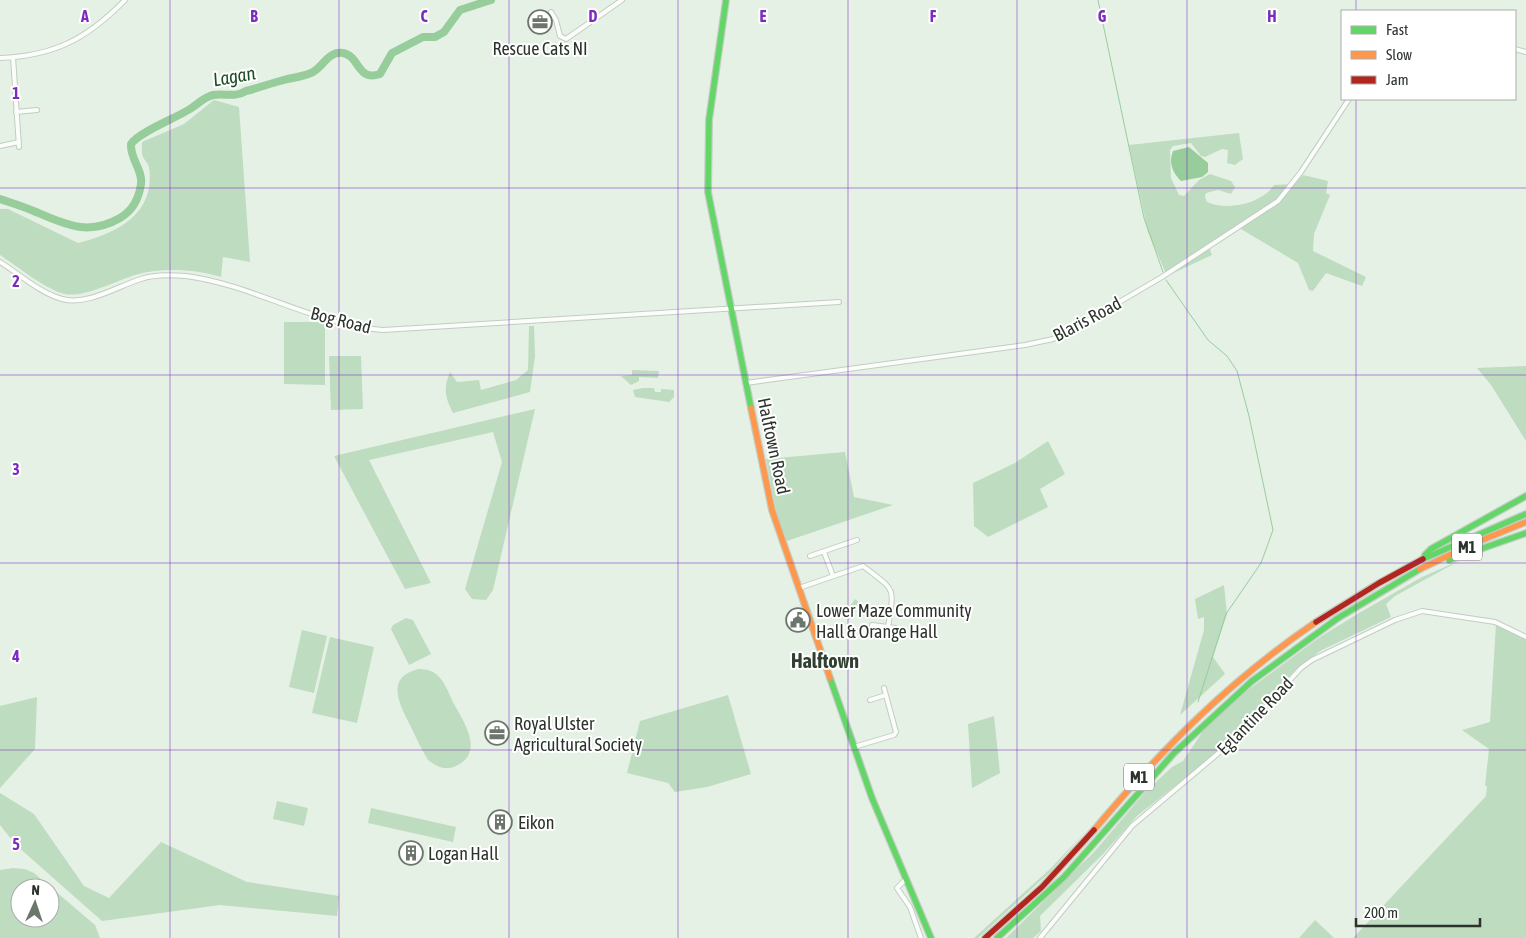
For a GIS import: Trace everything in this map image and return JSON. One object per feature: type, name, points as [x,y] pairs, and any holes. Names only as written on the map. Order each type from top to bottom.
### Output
[{"type":"main road","name":"Halftown Road","points":[[726,0],[712,97],[707,170],[710,200],[772,510],[883,828],[931,938]]},
{"type":"main road","points":[[1417,562],[1431,549],[1526,496]]},
{"type":"main road","name":"M1","points":[[985,938],[1059,870],[1168,746],[1246,673],[1330,611],[1417,562],[1461,540],[1526,514]]},
{"type":"main road","name":"M1","points":[[997,938],[1064,877],[1167,760],[1253,679],[1336,618],[1410,574],[1526,522]]},
{"type":"main road","points":[[1410,574],[1526,533]]},
{"type":"street","points":[[0,58],[34,56],[62,47],[101,22],[125,0]]},
{"type":"street","points":[[551,12],[556,20],[560,36],[566,39],[622,0]]},
{"type":"street","points":[[0,146],[19,144],[13,57]]},
{"type":"street","name":"Blaris Road","points":[[746,383],[1025,345],[1061,336],[1162,276],[1278,201],[1301,172],[1348,100]]},
{"type":"street","points":[[16,112],[36,110],[34,104]]},
{"type":"street","name":"Bog Road","points":[[0,262],[61,299],[81,299],[143,278],[165,275],[187,276],[214,282],[349,326],[383,330],[839,302]]},
{"type":"street","points":[[810,556],[857,540]]},
{"type":"street","points":[[824,552],[833,576]]},
{"type":"street","points":[[799,588],[863,566],[886,583],[892,591],[893,598],[888,627]]},
{"type":"street","name":"Eglantine Road","points":[[1040,938],[1132,826],[1213,759],[1312,660],[1395,620],[1422,611],[1496,622],[1526,637]]},
{"type":"street","points":[[873,635],[872,625],[895,628],[904,634]]},
{"type":"street","points":[[854,747],[894,735],[896,732],[884,688]]},
{"type":"street","points":[[870,700],[886,695]]},
{"type":"street","points":[[906,879],[899,883],[896,888],[910,907],[921,938]]},
{"type":"shaded area","points":[[214,100],[239,107],[250,262],[223,257],[221,277],[189,271],[145,272],[100,288],[73,295],[57,292],[49,288],[0,255],[0,209],[8,209],[78,243],[107,234],[131,219],[140,209],[150,183],[149,167],[142,155],[142,142],[184,124]]},
{"type":"shaded area","points":[[1239,133],[1243,159],[1235,165],[1227,163],[1228,150],[1222,149],[1205,157],[1201,156],[1191,143],[1173,146],[1170,150],[1171,178],[1179,195],[1184,196],[1199,180],[1210,174],[1231,181],[1235,187],[1231,194],[1218,190],[1206,193],[1207,202],[1224,206],[1234,206],[1253,201],[1268,192],[1274,185],[1294,184],[1303,175],[1328,181],[1326,193],[1330,195],[1314,234],[1313,251],[1366,277],[1362,286],[1326,273],[1313,291],[1309,290],[1298,263],[1236,226],[1209,247],[1212,255],[1167,276],[1148,232],[1129,145]]},
{"type":"shaded area","points":[[1189,147],[1208,163],[1208,172],[1202,177],[1181,181],[1172,168],[1172,155],[1173,151]]},
{"type":"shaded area","points":[[284,322],[325,322],[325,385],[284,384]]},
{"type":"shaded area","points":[[529,326],[534,326],[535,356],[530,392],[453,413],[446,393],[446,383],[450,372],[457,382],[479,380],[481,390],[516,380],[528,370]]},
{"type":"shaded area","points":[[329,356],[361,356],[363,409],[331,410]]},
{"type":"shaded area","points":[[1526,366],[1526,441],[1491,385],[1477,368]]},
{"type":"shaded area","points":[[632,370],[659,371],[658,378],[639,377],[639,381],[631,385],[621,376],[632,375]]},
{"type":"shaded area","points":[[654,388],[655,392],[661,392],[661,389],[674,390],[674,397],[669,402],[635,397],[633,390]]},
{"type":"shaded area","points":[[535,409],[493,590],[486,600],[472,599],[465,589],[502,462],[493,432],[369,460],[431,583],[405,589],[334,456]]},
{"type":"shaded area","points":[[1048,441],[1065,474],[1040,489],[1048,507],[988,537],[974,526],[973,483],[1015,463]]},
{"type":"shaded area","points":[[845,452],[854,497],[893,505],[787,541],[778,520],[766,459]]},
{"type":"shaded area","points":[[1461,560],[1395,596],[1386,604],[1391,617],[1320,651],[1295,670],[1237,734],[1213,756],[1137,816],[1104,853],[1040,916],[1041,931],[1033,938],[1006,938],[1094,852],[1146,791],[1172,767],[1183,761],[1203,731],[1248,690],[1320,637],[1359,613],[1422,577]]},
{"type":"shaded area","points":[[1224,585],[1227,614],[1213,657],[1225,674],[1180,715],[1204,630],[1204,617],[1198,619],[1195,599]]},
{"type":"shaded area","points":[[855,599],[861,604],[849,620],[843,616]]},
{"type":"shaded area","points":[[406,618],[413,620],[431,654],[409,665],[391,629],[393,625]]},
{"type":"shaded area","points":[[1496,624],[1526,640],[1526,938],[1353,938],[1486,796],[1487,786],[1485,786],[1489,749],[1462,730],[1490,722]]},
{"type":"shaded area","points":[[302,630],[327,636],[314,693],[289,687]]},
{"type":"shaded area","points":[[330,637],[374,647],[357,723],[312,713]]},
{"type":"shaded area","points":[[418,669],[430,671],[442,680],[467,728],[471,745],[469,753],[465,760],[456,766],[441,768],[428,760],[402,708],[399,700],[398,685],[401,678]]},
{"type":"shaded area","points":[[728,695],[751,774],[707,787],[675,792],[668,783],[627,773],[640,721]]},
{"type":"shaded area","points":[[37,697],[35,749],[0,788],[0,706]]},
{"type":"shaded area","points":[[994,716],[1000,773],[972,788],[968,724]]},
{"type":"shaded area","points":[[0,793],[34,814],[84,886],[109,898],[161,842],[247,882],[339,896],[337,916],[220,905],[102,921],[60,884],[60,878],[53,878],[16,845],[0,825]]},
{"type":"shaded area","points":[[277,801],[308,808],[304,826],[273,819]]},
{"type":"shaded area","points":[[371,808],[456,827],[453,842],[368,823]]},
{"type":"shaded area","points":[[1085,832],[1048,874],[978,938],[974,938],[1050,869]]},
{"type":"shaded area","points":[[13,868],[25,869],[40,878],[10,878],[10,928],[60,928],[60,895],[95,925],[100,938],[0,938],[0,870]]},
{"type":"shaded area","points":[[1315,920],[1334,938],[1299,938]]},
{"type":"waterway","name":"Lagan","points":[[0,199],[78,227],[98,226],[109,223],[124,215],[137,199],[141,179],[132,155],[131,144],[149,130],[184,113],[210,96],[238,94],[307,74],[315,71],[329,57],[338,53],[349,55],[367,75],[380,74],[392,53],[423,37],[435,37],[444,32],[460,10],[491,0]]},
{"type":"waterway","points":[[1098,0],[1144,218],[1163,272]]},
{"type":"waterway","points":[[1166,280],[1208,340],[1227,356],[1237,371],[1249,416],[1273,530],[1261,563],[1226,614],[1198,702]]},
{"type":"traffic: fast","points":[[726,0],[709,120],[708,192],[751,408]]},
{"type":"traffic: fast","points":[[1425,555],[1431,549],[1526,496]]},
{"type":"traffic: fast","points":[[1423,559],[1526,514]]},
{"type":"traffic: fast","points":[[1449,560],[1526,533]]},
{"type":"traffic: fast","points":[[997,938],[1064,877],[1174,753],[1252,681],[1338,618],[1420,569]]},
{"type":"traffic: fast","points":[[830,678],[872,798],[931,938]]},
{"type":"traffic: slow","points":[[751,408],[772,510],[830,678]]},
{"type":"traffic: slow","points":[[1420,569],[1477,542],[1526,522]]},
{"type":"traffic: slow","points":[[1094,830],[1119,800],[1198,718],[1254,668],[1316,622]]},
{"type":"traffic: jam","points":[[1316,622],[1379,583],[1423,559]]},
{"type":"traffic: jam","points":[[985,938],[1042,887],[1094,830]]},
{"type":"place","name":"Rescue Cats NI","points":[[540,22]]},
{"type":"place","name":"Lower Maze Community Hall & Orange Hall","points":[[798,620]]},
{"type":"place","name":"Royal Ulster Agricultural Society","points":[[497,733]]},
{"type":"place","name":"Eikon","points":[[500,822]]},
{"type":"place","name":"Logan Hall","points":[[411,853]]},
{"type":"district","name":"Halftown","points":[[825,660]]}]
